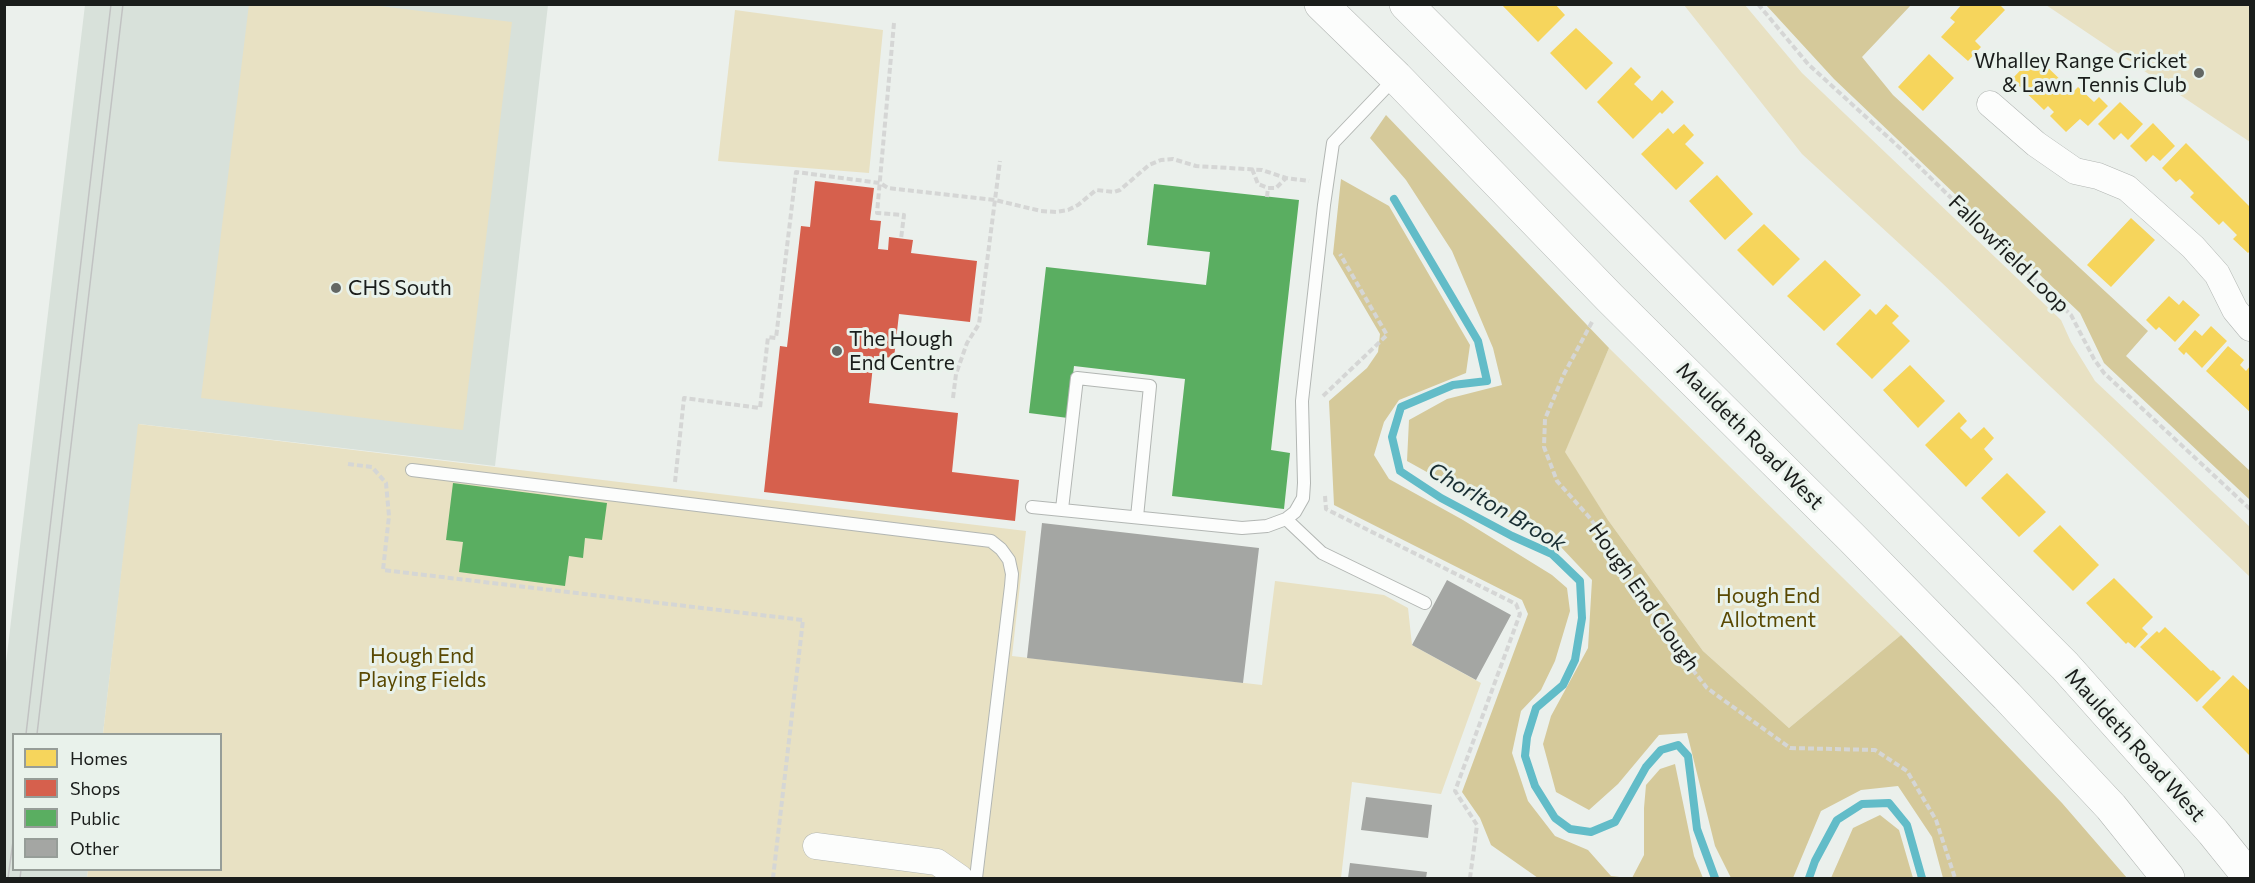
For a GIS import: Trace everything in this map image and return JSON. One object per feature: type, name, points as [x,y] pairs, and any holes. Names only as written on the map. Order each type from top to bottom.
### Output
[{"type":"street","name":"Mauldeth Road West","points":[[1321,4],[1396,77],[1610,298],[1860,546],[2007,696],[2111,807],[2169,879]]},
{"type":"street","name":"Mauldeth Road West","points":[[1406,4],[2065,666],[2213,832],[2250,879]]},
{"type":"street","points":[[1990,104],[2036,144],[2074,171],[2098,176],[2127,188],[2201,256],[2217,274],[2235,310],[2250,328]]},
{"type":"street","points":[[816,846],[937,862],[960,879]]},
{"type":"lane","points":[[1032,507],[1242,528],[1267,526],[1286,519],[1295,512],[1303,498],[1302,401],[1325,194],[1333,144],[1396,77]]},
{"type":"lane","points":[[1062,509],[1077,378],[1150,386],[1137,517]]},
{"type":"lane","points":[[412,470],[992,541],[1008,560],[1012,574],[976,879]]},
{"type":"lane","points":[[1286,519],[1322,553],[1425,603]]},
{"type":"path","name":"Fallowfield Loop","points":[[1758,4],[1809,64],[1901,149],[2071,315],[2104,373],[2250,509]]},
{"type":"path","points":[[894,23],[877,213],[904,215],[901,239]]},
{"type":"path","points":[[673,501],[684,398],[760,408],[768,337],[776,338],[796,172],[880,183],[888,188],[995,200],[1041,211],[1056,212],[1078,205],[1096,190],[1114,192],[1120,190],[1149,165],[1161,160],[1173,159],[1210,168],[1252,169],[1286,178],[1314,182],[1325,194]]},
{"type":"path","points":[[953,398],[956,374],[967,343],[979,324],[1000,161]]},
{"type":"path","points":[[1252,169],[1258,184],[1268,188],[1276,188],[1286,178]]},
{"type":"path","points":[[1267,197],[1268,188]]},
{"type":"path","points":[[1322,397],[1387,335],[1339,253]]},
{"type":"path","name":"Hough End Clough","points":[[1588,328],[1564,374],[1545,419],[1544,447],[1557,481],[1589,517],[1626,568],[1671,642],[1707,687],[1790,748],[1875,750],[1907,771],[1936,820],[1955,879]]},
{"type":"path","points":[[348,464],[372,467],[386,483],[389,516],[383,570],[803,620],[773,879]]},
{"type":"path","points":[[1325,486],[1326,509],[1516,604],[1520,614],[1455,791],[1477,825],[1470,879]]},
{"type":"shaded area","name":"CHS South","points":[[85,5],[548,5],[495,466],[139,424],[103,733],[12,733],[12,871],[88,871],[87,878],[5,878],[5,671]]},
{"type":"shaded area","points":[[1766,5],[1911,5],[1862,57],[1893,95],[2148,331],[2126,356],[2250,471],[2250,500],[2104,363],[2080,313],[1834,79]]},
{"type":"shaded area","points":[[1386,115],[1609,348],[1565,452],[1608,520],[1703,651],[1789,728],[1901,635],[2062,803],[2127,878],[1943,878],[1932,837],[1898,786],[1861,790],[1821,811],[1793,878],[1731,878],[1715,846],[1687,733],[1659,735],[1618,784],[1589,810],[1556,792],[1543,744],[1551,716],[1588,648],[1592,580],[1560,546],[1407,461],[1409,420],[1447,399],[1502,385],[1493,348],[1452,251],[1406,180],[1370,138]]},
{"type":"shaded area","points":[[1341,179],[1389,206],[1470,345],[1466,373],[1399,400],[1384,422],[1374,455],[1389,479],[1463,520],[1552,575],[1567,588],[1570,611],[1555,661],[1541,690],[1521,711],[1512,753],[1528,801],[1555,836],[1588,850],[1611,876],[1628,878],[1538,878],[1491,845],[1480,818],[1462,792],[1528,614],[1522,600],[1334,505],[1329,401],[1367,368],[1378,352],[1380,334],[1333,254]]},
{"type":"shaded area","points":[[1675,764],[1694,856],[1703,878],[1632,878],[1644,855],[1646,785],[1660,769]]},
{"type":"shaded area","points":[[1880,815],[1899,830],[1913,878],[1831,878],[1853,828]]},
{"type":"green space","name":"CHS South","points":[[249,4],[371,5],[512,22],[463,430],[201,398]]},
{"type":"green space","points":[[1684,5],[1745,5],[1802,73],[2061,320],[2071,342],[2095,381],[2250,527],[2250,577],[1941,282],[1802,154]]},
{"type":"green space","name":"Whalley Range Cricket & Lawn Tennis Club","points":[[2046,5],[2250,5],[2250,142]]},
{"type":"green space","points":[[735,10],[883,30],[869,173],[718,161]]},
{"type":"green space","name":"Hough End Allotment","points":[[1609,348],[1901,635],[1789,728],[1703,651],[1608,520],[1564,452]]},
{"type":"green space","name":"Hough End Playing Fields","points":[[138,424],[1026,531],[1012,656],[1262,685],[1275,581],[1384,595],[1408,608],[1412,645],[1481,683],[1441,794],[1352,782],[1341,878],[87,878],[88,871],[222,871],[222,733],[103,733]]},
{"type":"building: Homes","points":[[1501,4],[1555,4],[1565,15],[1538,42]]},
{"type":"building: Homes","points":[[1962,4],[1999,4],[2005,10],[1975,41],[1981,47],[1968,61],[1941,37],[1955,22],[1950,18]]},
{"type":"building: Homes","points":[[1576,28],[1613,63],[1586,90],[1550,53]]},
{"type":"building: Homes","points":[[1929,54],[1954,78],[1923,111],[1898,87]]},
{"type":"building: Homes","points":[[2035,55],[2073,92],[2078,87],[2094,102],[2099,97],[2108,106],[2088,126],[2080,119],[2066,132],[2050,116],[2054,112],[2048,106],[2044,110],[2012,79]]},
{"type":"building: Homes","points":[[1631,67],[1641,77],[1634,84],[1652,101],[1662,90],[1674,102],[1662,114],[1660,112],[1633,139],[1597,102]]},
{"type":"building: Homes","points":[[2120,102],[2143,124],[2128,140],[2121,133],[2114,140],[2098,124]]},
{"type":"building: Homes","points":[[2153,123],[2175,146],[2160,161],[2153,155],[2146,162],[2130,146]]},
{"type":"building: Homes","points":[[1684,124],[1694,135],[1685,144],[1704,163],[1676,190],[1641,154],[1668,128],[1673,134]]},
{"type":"building: Homes","points":[[2186,143],[2250,207],[2250,251],[2248,253],[2233,239],[2237,235],[2223,221],[2219,225],[2190,197],[2194,193],[2180,179],[2176,182],[2162,168]]},
{"type":"building: Homes","points":[[1717,175],[1753,214],[1725,240],[1689,201]]},
{"type":"building: Homes","points":[[2131,218],[2155,240],[2111,287],[2087,265]]},
{"type":"building: Homes","points":[[1764,224],[1800,259],[1773,286],[1737,250]]},
{"type":"building: Homes","points":[[1825,260],[1861,295],[1824,331],[1787,296]]},
{"type":"building: Homes","points":[[2169,296],[2179,305],[2183,300],[2200,315],[2175,342],[2159,327],[2156,330],[2146,320]]},
{"type":"building: Homes","points":[[1886,304],[1899,316],[1892,323],[1910,341],[1872,379],[1836,344],[1870,309],[1876,315]]},
{"type":"building: Homes","points":[[2211,326],[2227,341],[2202,368],[2186,352],[2184,355],[2178,349],[2195,330],[2202,336]]},
{"type":"building: Homes","points":[[2228,346],[2244,360],[2240,365],[2246,371],[2250,366],[2250,412],[2206,371]]},
{"type":"building: Homes","points":[[1910,365],[1945,401],[1918,428],[1883,390]]},
{"type":"building: Homes","points":[[1959,412],[1967,421],[1960,428],[1971,439],[1984,427],[1994,438],[1984,449],[1993,459],[1966,487],[1925,445]]},
{"type":"building: Homes","points":[[2007,473],[2046,512],[2019,537],[1981,498]]},
{"type":"building: Homes","points":[[2060,525],[2099,565],[2073,591],[2033,551]]},
{"type":"building: Homes","points":[[2114,578],[2153,617],[2142,628],[2148,634],[2135,648],[2128,642],[2126,644],[2086,603]]},
{"type":"building: Homes","points":[[2165,627],[2221,678],[2197,702],[2140,647],[2157,631],[2159,633]]},
{"type":"building: Homes","points":[[2233,675],[2250,691],[2250,756],[2202,707]]},
{"type":"building: Shops","name":"The Hough End Centre","points":[[815,181],[874,188],[870,220],[881,221],[878,249],[888,250],[889,237],[913,240],[911,253],[977,261],[970,322],[899,314],[894,358],[874,356],[869,403],[958,413],[952,472],[1019,480],[1015,521],[764,492],[780,346],[787,347],[801,226],[810,227]]},
{"type":"building: Public","points":[[1154,184],[1299,200],[1271,450],[1290,453],[1284,509],[1172,496],[1185,379],[1074,366],[1068,418],[1029,413],[1046,267],[1206,285],[1210,252],[1147,245]]},
{"type":"building: Public","points":[[453,483],[607,503],[602,540],[585,538],[583,558],[569,556],[565,586],[459,572],[463,542],[446,540]]},
{"type":"building: Other","points":[[1042,523],[1259,548],[1243,683],[1027,658]]},
{"type":"building: Other","points":[[1447,580],[1511,615],[1476,680],[1412,645]]},
{"type":"building: Other","points":[[1366,797],[1432,805],[1428,838],[1361,830]]},
{"type":"building: Other","points":[[1350,863],[1427,872],[1426,878],[1348,878]]},
{"type":"waterway","name":"Chorlton Brook","points":[[1394,199],[1478,341],[1487,381],[1453,385],[1401,407],[1392,437],[1400,471],[1441,498],[1512,536],[1552,554],[1580,581],[1582,618],[1575,660],[1563,685],[1536,708],[1527,737],[1525,756],[1535,786],[1555,818],[1570,829],[1591,832],[1615,822],[1646,767],[1661,750],[1678,745],[1688,756],[1697,829],[1715,878]]},
{"type":"waterway","name":"Chorlton Brook","points":[[1809,878],[1815,861],[1837,820],[1862,804],[1889,803],[1907,825],[1922,878]]},
{"type":"tram line","points":[[26,733],[111,4]]},
{"type":"tram line","points":[[37,733],[123,4]]},
{"type":"tram line","points":[[8,878],[12,849]]},
{"type":"tram line","points":[[20,878],[21,871]]},
{"type":"place","name":"Whalley Range Cricket & Lawn Tennis Club","points":[[2199,73]]},
{"type":"place","name":"CHS South","points":[[336,288]]},
{"type":"place","name":"The Hough End Centre","points":[[837,351]]}]
